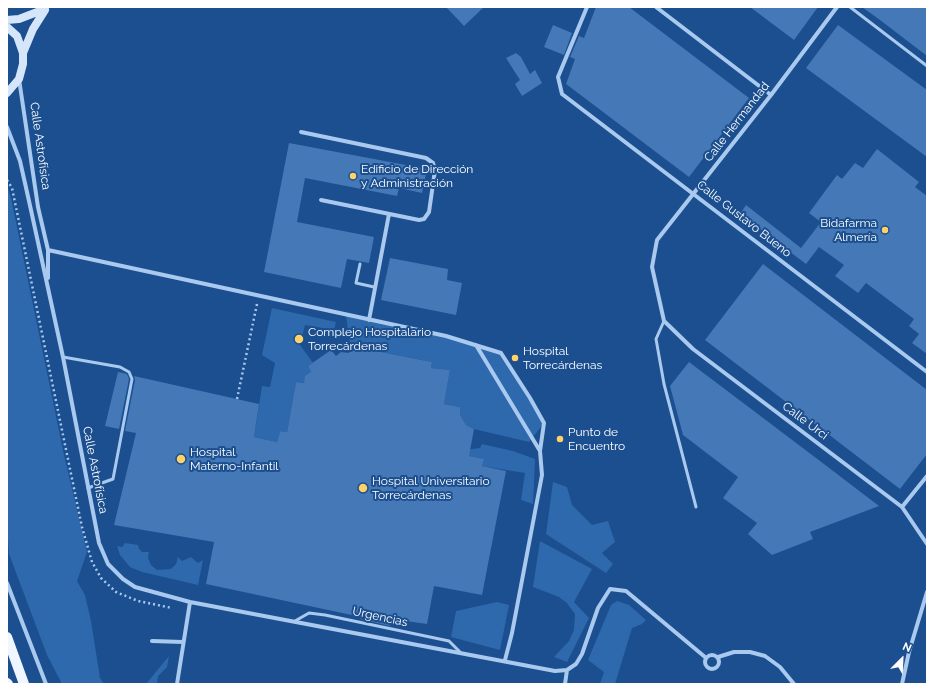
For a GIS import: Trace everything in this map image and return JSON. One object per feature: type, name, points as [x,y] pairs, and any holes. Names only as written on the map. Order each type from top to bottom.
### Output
[{"type":"main road","points":[[7,637],[24,684]]},
{"type":"street","name":"Calle Gustavo Bueno","points":[[587,7],[558,77],[562,94],[694,193],[927,372]]},
{"type":"street","points":[[656,7],[771,94]]},
{"type":"street","name":"Calle Hermandad","points":[[664,321],[652,266],[657,240],[837,7]]},
{"type":"street","points":[[7,20],[19,19],[47,8]]},
{"type":"street","points":[[23,53],[33,29],[47,8]]},
{"type":"street","points":[[7,27],[17,36],[23,53],[23,64],[19,79],[7,93]]},
{"type":"street","name":"Calle Astrofísica","points":[[19,79],[38,207],[48,250],[48,287]]},
{"type":"street","name":"Calle Astrofísica","points":[[7,127],[20,161],[48,287],[99,543],[108,564],[123,579],[135,587],[190,602],[505,660],[555,671],[567,670]]},
{"type":"street","points":[[301,132],[426,158],[433,163],[435,170],[429,212],[424,219],[420,220],[321,200]]},
{"type":"street","points":[[369,320],[374,287],[389,214]]},
{"type":"street","points":[[48,250],[446,336],[500,353],[530,398],[544,423],[540,451],[542,475],[512,633],[505,660]]},
{"type":"street","name":"Calle Urci","points":[[664,321],[693,349],[902,508],[927,544]]},
{"type":"street","points":[[475,344],[540,451]]},
{"type":"street","points":[[902,508],[927,476]]},
{"type":"street","points":[[7,583],[46,684]]},
{"type":"street","points":[[565,684],[567,670],[576,664],[582,654],[598,608],[610,589],[626,592],[705,657]]},
{"type":"street","points":[[902,684],[919,616],[927,592]]},
{"type":"street","points":[[177,684],[190,602]]},
{"type":"street","points":[[152,641],[184,642]]},
{"type":"street","points":[[718,658],[734,652],[750,652],[765,656],[780,667],[794,684]]},
{"type":"street","points":[[713,654],[718,658],[719,664],[710,669],[705,664],[705,657],[713,654]]},
{"type":"lane","points":[[850,7],[927,66]]},
{"type":"lane","points":[[360,264],[356,284],[374,287]]},
{"type":"lane","points":[[664,321],[656,339],[664,384],[696,507]]},
{"type":"lane","points":[[63,357],[120,367],[129,372],[132,379],[112,479],[88,488]]},
{"type":"lane","name":"Urgencias","points":[[295,621],[309,613],[325,615],[449,641],[460,652]]},
{"type":"path","points":[[7,180],[12,188],[82,527],[95,568],[105,583],[123,596],[138,601],[179,609]]},
{"type":"path","points":[[237,399],[258,296]]},
{"type":"shaded area","points":[[7,185],[11,198],[64,455],[87,552],[77,581],[85,595],[91,621],[100,678],[104,684],[62,684],[47,655],[9,554],[7,524]]},
{"type":"shaded area","points":[[272,308],[336,322],[334,330],[305,325],[300,345],[313,363],[308,366],[311,372],[304,383],[296,382],[287,432],[280,431],[277,442],[254,437],[262,386],[270,387],[275,363],[262,355]]},
{"type":"shaded area","points":[[346,315],[446,336],[501,353],[544,423],[529,442],[474,429],[466,425],[460,415],[460,407],[444,404],[450,370],[431,368],[432,362],[350,346]]},
{"type":"shaded area","points":[[482,444],[513,451],[535,459],[533,504],[521,500],[525,473],[482,466],[483,459],[465,455],[465,450],[480,448]]},
{"type":"shaded area","points":[[553,482],[567,487],[572,505],[592,525],[608,521],[615,542],[602,553],[613,564],[606,573],[546,534]]},
{"type":"shaded area","points":[[540,541],[592,569],[574,602],[589,618],[567,662],[554,657],[569,641],[574,630],[575,614],[567,603],[559,597],[533,587]]},
{"type":"shaded area","points":[[125,543],[138,545],[142,552],[149,552],[148,558],[151,565],[157,570],[171,569],[176,564],[178,557],[182,561],[191,557],[198,563],[203,560],[198,585],[142,572],[130,567],[120,555],[117,546],[122,547]]},
{"type":"shaded area","points":[[617,601],[629,605],[646,620],[642,624],[632,628],[615,684],[600,684],[604,672],[588,660],[611,605]]},
{"type":"shaded area","points":[[497,602],[509,605],[500,650],[451,637],[456,611]]},
{"type":"shaded area","points":[[169,656],[167,667],[158,676],[157,684],[146,684]]},
{"type":"building","points":[[446,7],[484,7],[464,26]]},
{"type":"building","points":[[596,7],[629,7],[749,98],[689,177],[566,84],[575,59],[570,57],[579,36],[584,38]]},
{"type":"building","points":[[750,7],[818,7],[794,40]]},
{"type":"building","points":[[862,7],[927,7],[927,56],[880,20]]},
{"type":"building","points":[[553,25],[572,33],[564,55],[544,47]]},
{"type":"building","points":[[838,25],[927,90],[927,157],[806,68]]},
{"type":"building","points":[[516,53],[521,57],[530,74],[535,70],[542,83],[522,96],[515,84],[520,80],[506,58]]},
{"type":"building","points":[[289,143],[427,169],[422,193],[399,188],[397,196],[305,178],[297,222],[374,237],[369,263],[347,259],[341,288],[264,272]]},
{"type":"building","points":[[877,149],[919,182],[915,187],[927,196],[927,354],[912,343],[919,334],[909,326],[914,319],[866,283],[858,293],[835,276],[844,265],[819,247],[806,264],[740,214],[746,205],[801,248],[821,222],[809,213],[837,175],[842,179],[855,163],[863,168]]},
{"type":"building","points":[[390,258],[448,269],[447,280],[462,283],[456,315],[381,300]]},
{"type":"building","points":[[763,264],[927,390],[927,454],[900,489],[705,340]]},
{"type":"building","name":"Hospital Universitario Torrecárdenas","points":[[350,346],[432,362],[431,368],[450,370],[444,404],[460,407],[460,415],[466,425],[474,429],[469,456],[484,459],[482,466],[506,471],[482,595],[434,586],[427,624],[392,619],[390,626],[360,619],[361,617],[206,584],[214,542],[114,525],[136,433],[125,431],[135,380],[134,376],[259,404],[254,437],[277,442],[280,431],[287,432],[296,382],[304,383],[305,376],[311,372],[308,366],[331,350],[336,356],[341,352],[349,353]]},
{"type":"building","points":[[689,362],[879,506],[810,532],[813,539],[772,555],[748,534],[757,523],[723,498],[738,477],[683,435],[670,386]]},
{"type":"building","points":[[118,372],[127,374],[129,379],[119,429],[105,426]]},
{"type":"place","name":"Edificio de Dirección y Administración","points":[[353,176]]},
{"type":"place","name":"Bidafarma Almería","points":[[885,230]]},
{"type":"place","name":"Complejo Hospitalario Torrecárdenas","points":[[299,339]]},
{"type":"place","name":"Hospital Torrecárdenas","points":[[515,358]]},
{"type":"place","name":"Punto de Encuentro","points":[[560,439]]},
{"type":"place","name":"Hospital Materno-Infantil","points":[[181,459]]},
{"type":"place","name":"Hospital Universitario Torrecárdenas","points":[[363,488]]}]
